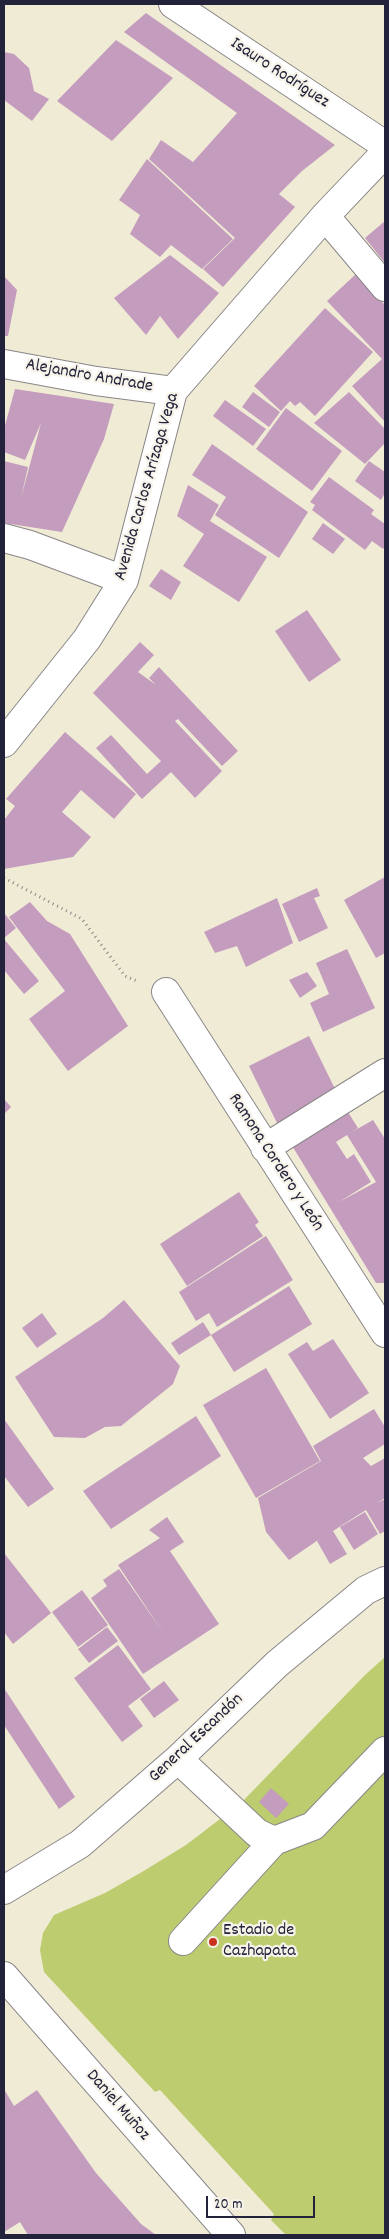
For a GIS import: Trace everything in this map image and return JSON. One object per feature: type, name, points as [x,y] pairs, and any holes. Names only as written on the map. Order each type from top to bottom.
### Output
[{"type":"street","name":"Isauro Rodríguez","points":[[172,4],[385,145]]},
{"type":"street","name":"Avenida Carlos Arízaga Vega","points":[[4,742],[87,639],[124,580],[173,391],[325,216],[385,152]]},
{"type":"street","points":[[325,216],[385,287]]},
{"type":"street","name":"Alejandro Andrade","points":[[4,364],[96,381],[173,391]]},
{"type":"street","points":[[4,538],[30,545],[124,580]]},
{"type":"street","name":"Ramona Cordero y León","points":[[166,992],[385,1333]]},
{"type":"street","points":[[265,1148],[385,1073]]},
{"type":"street","name":"General Escandón","points":[[4,1890],[80,1844],[178,1759],[277,1664],[366,1590],[385,1581]]},
{"type":"street","points":[[183,1941],[274,1841],[313,1826],[385,1751]]},
{"type":"street","points":[[178,1759],[257,1834],[274,1841]]},
{"type":"street","name":"Daniel Muñoz","points":[[4,1976],[231,2235]]},
{"type":"path","points":[[4,878],[82,919],[125,976],[166,992]]},
{"type":"green space","name":"Estadio de Cazhapata","points":[[385,1657],[385,2235],[286,2235],[271,2220],[274,2214],[160,2090],[155,2092],[44,1972],[40,1950],[43,1933],[54,1915],[105,1893],[142,1872],[186,1845],[241,1803],[365,1675]]},
{"type":"building","points":[[146,13],[335,145],[302,171],[279,194],[295,207],[223,287],[203,269],[235,238],[149,159],[161,140],[193,162],[237,113],[124,32]]},
{"type":"building","points":[[116,40],[173,78],[112,141],[57,101]]},
{"type":"building","points":[[4,52],[14,54],[29,68],[34,91],[49,99],[32,121],[4,100]]},
{"type":"building","points":[[147,159],[233,239],[202,269],[171,245],[160,257],[130,234],[140,215],[119,200]]},
{"type":"building","points":[[385,221],[385,263],[365,238]]},
{"type":"building","points":[[170,255],[219,293],[178,339],[160,316],[146,335],[114,298]]},
{"type":"building","points":[[356,274],[385,305],[385,422],[352,386],[382,359],[327,301]]},
{"type":"building","points":[[4,276],[17,290],[8,336],[4,336]]},
{"type":"building","points":[[325,308],[373,352],[315,416],[300,402],[295,406],[290,401],[281,411],[254,386]]},
{"type":"building","points":[[15,389],[114,404],[104,439],[62,532],[4,523],[4,461],[28,467],[21,498],[41,423],[25,460],[4,452],[4,429]]},
{"type":"building","points":[[253,392],[280,412],[269,427],[242,407]]},
{"type":"building","points":[[349,392],[385,429],[385,443],[365,464],[314,423]]},
{"type":"building","points":[[225,400],[266,429],[253,446],[213,416]]},
{"type":"building","points":[[286,408],[342,451],[312,491],[256,449]]},
{"type":"building","points":[[212,444],[308,512],[279,558],[215,515],[226,497],[192,475]]},
{"type":"building","points":[[369,461],[385,472],[385,493],[381,500],[355,481]]},
{"type":"building","points":[[329,477],[374,510],[371,514],[385,524],[385,546],[383,549],[372,541],[365,550],[312,510],[315,505],[310,502]]},
{"type":"building","points":[[188,485],[219,505],[210,521],[267,557],[239,602],[183,566],[204,534],[177,516]]},
{"type":"building","points":[[323,523],[345,539],[333,554],[312,539]]},
{"type":"building","points":[[161,569],[181,582],[171,600],[149,586]]},
{"type":"building","points":[[307,610],[341,660],[309,682],[275,631]]},
{"type":"building","points":[[140,642],[154,655],[138,672],[156,685],[149,678],[159,667],[238,751],[222,766],[178,719],[175,721],[222,771],[195,798],[171,772],[142,799],[96,748],[111,735],[147,774],[161,761],[93,693]]},
{"type":"building","points":[[65,732],[136,794],[114,819],[81,790],[62,812],[91,837],[73,857],[4,869],[4,820],[15,806],[6,799]]},
{"type":"building","points":[[385,877],[385,953],[376,958],[344,900]]},
{"type":"building","points":[[317,888],[320,896],[314,898],[328,928],[299,942],[282,904]]},
{"type":"building","points":[[277,898],[293,943],[246,967],[237,946],[215,953],[204,932]]},
{"type":"building","points":[[30,902],[47,921],[70,934],[128,1026],[68,1071],[29,1019],[65,991],[9,917]]},
{"type":"building","points":[[4,913],[16,928],[4,938]]},
{"type":"building","points":[[4,939],[39,981],[24,994],[4,970]]},
{"type":"building","points":[[347,949],[375,1008],[323,1032],[310,1003],[329,994],[316,963]]},
{"type":"building","points":[[307,972],[317,986],[300,998],[289,980]]},
{"type":"building","points":[[309,1036],[338,1095],[278,1125],[249,1066]]},
{"type":"building","points":[[4,1099],[11,1107],[4,1114]]},
{"type":"building","points":[[346,1109],[358,1128],[352,1132],[373,1120],[385,1139],[385,1283],[376,1283],[291,1144]],"holes":[[[347,1135],[376,1182],[339,1202],[371,1182],[354,1154],[347,1159],[336,1142]]]},
{"type":"building","points":[[239,1192],[259,1222],[255,1225],[263,1236],[187,1286],[160,1244]]},
{"type":"building","points":[[266,1236],[293,1280],[217,1327],[209,1313],[196,1321],[179,1292]]},
{"type":"building","points":[[289,1286],[312,1324],[234,1372],[211,1335]]},
{"type":"building","points":[[124,1300],[180,1366],[173,1384],[121,1426],[105,1427],[85,1438],[54,1437],[15,1377],[103,1318]]},
{"type":"building","points":[[42,1313],[57,1334],[37,1348],[22,1328]]},
{"type":"building","points":[[203,1322],[211,1335],[179,1355],[171,1343]]},
{"type":"building","points":[[333,1339],[369,1393],[330,1419],[288,1354],[307,1342],[313,1351]]},
{"type":"building","points":[[266,1368],[320,1461],[256,1498],[203,1405]]},
{"type":"building","points":[[374,1409],[385,1427],[385,1444],[363,1458],[371,1466],[385,1458],[385,1498],[377,1503],[385,1499],[385,1531],[380,1534],[366,1510],[333,1531],[347,1554],[330,1564],[317,1541],[324,1536],[289,1560],[266,1532],[258,1498],[321,1461],[313,1446]]},
{"type":"building","points":[[196,1416],[221,1456],[111,1529],[83,1491]]},
{"type":"building","points":[[4,1419],[54,1489],[28,1507],[4,1476]]},
{"type":"building","points":[[365,1512],[378,1534],[354,1550],[340,1527]]},
{"type":"building","points":[[167,1517],[184,1542],[170,1551],[219,1624],[143,1674],[91,1598],[107,1586],[103,1580],[119,1569],[164,1634],[118,1565],[160,1538],[149,1530]]},
{"type":"building","points":[[4,1553],[51,1613],[13,1644],[4,1632]]},
{"type":"building","points":[[82,1590],[108,1625],[78,1647],[52,1612]]},
{"type":"building","points":[[107,1627],[118,1641],[89,1663],[78,1649]]},
{"type":"building","points":[[118,1645],[151,1689],[128,1706],[143,1726],[122,1742],[74,1678]]},
{"type":"building","points":[[164,1681],[179,1700],[154,1718],[140,1699]]},
{"type":"building","points":[[4,1688],[75,1797],[59,1809],[4,1725]]},
{"type":"building","points":[[271,1788],[289,1804],[276,1818],[259,1802]]},
{"type":"building","points":[[4,2089],[14,2106],[37,2090],[96,2173],[141,2224],[156,2235],[28,2235],[20,2222],[4,2232]]},
{"type":"place","name":"Estadio de Cazhapata","points":[[213,1942]]}]
